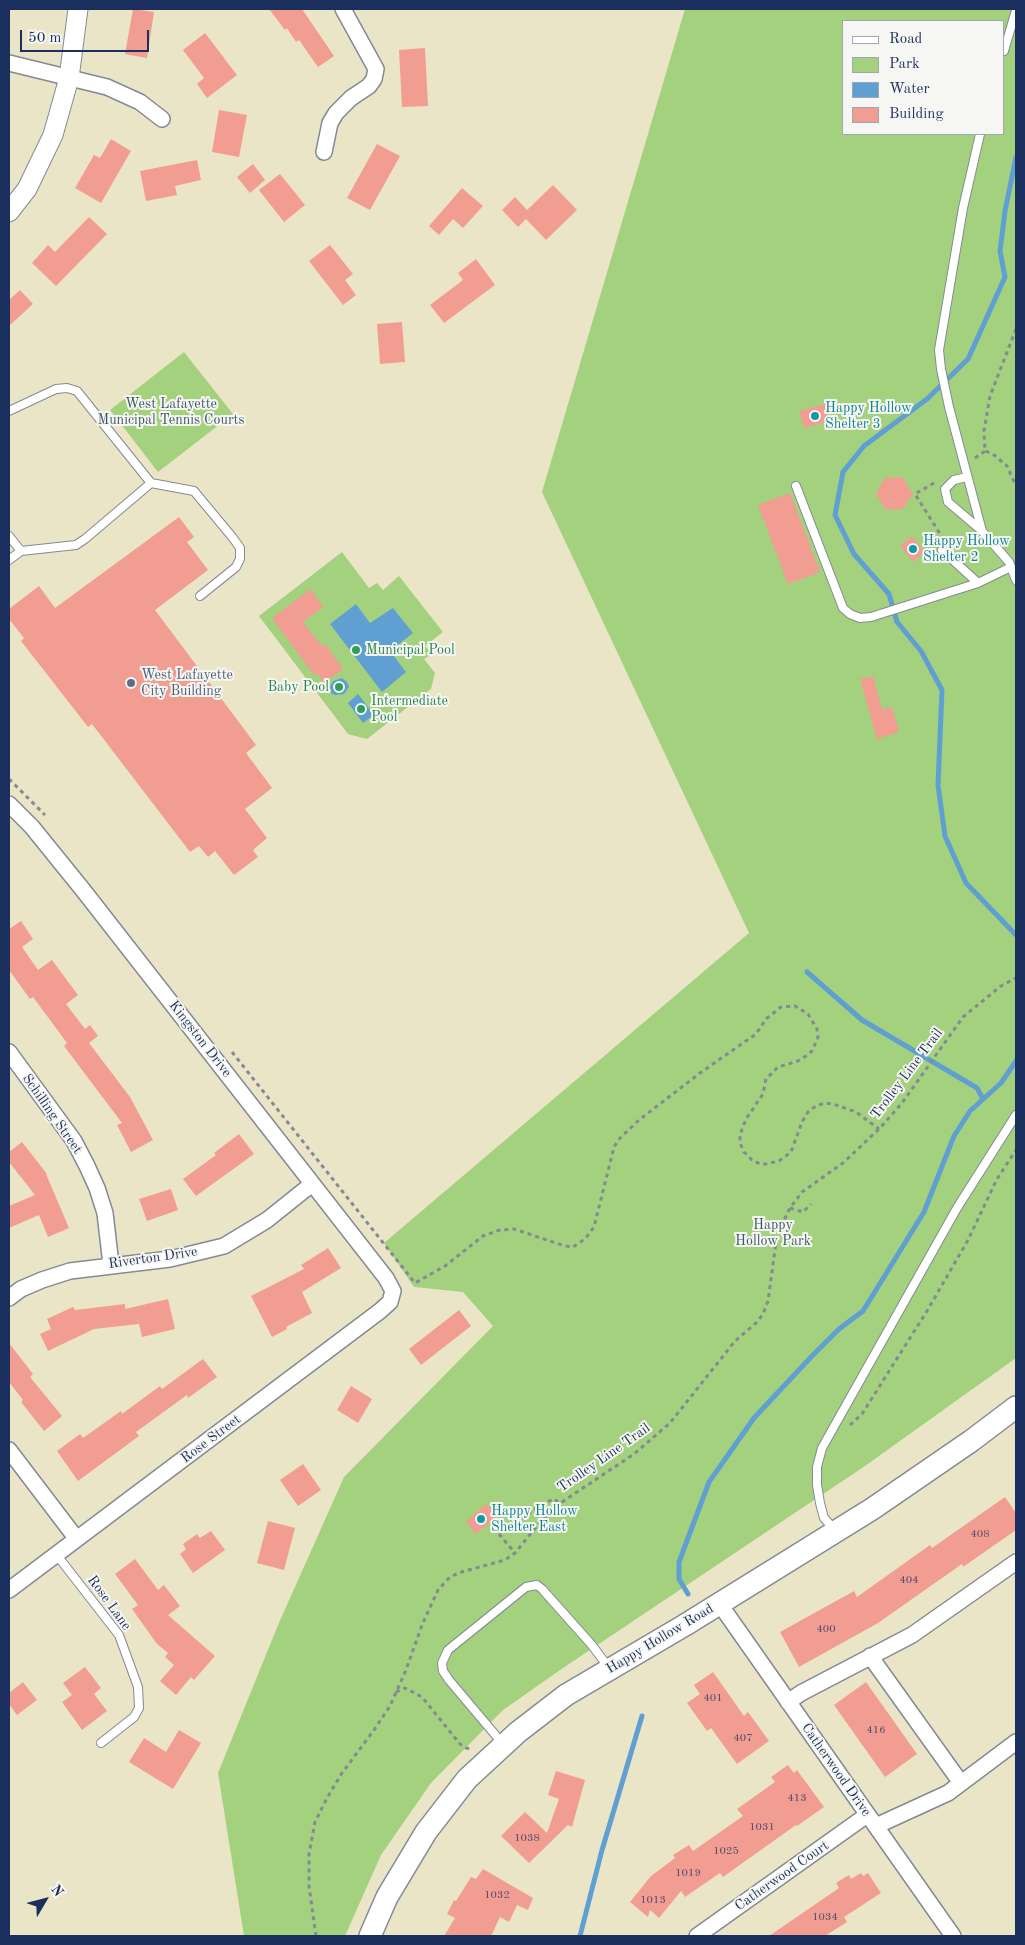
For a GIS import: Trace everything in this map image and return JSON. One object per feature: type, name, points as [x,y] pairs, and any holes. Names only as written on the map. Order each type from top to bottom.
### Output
[{"type":"main road","name":"Happy Hollow Road","points":[[370,1936],[387,1897],[426,1832],[498,1739],[566,1695],[836,1532],[948,1457],[1016,1407]]},
{"type":"street","points":[[9,212],[27,189],[53,135],[69,78],[78,9]]},
{"type":"street","points":[[324,152],[328,128],[336,113],[351,98],[369,86],[374,79],[376,69],[343,9]]},
{"type":"street","points":[[9,63],[107,87],[140,102],[162,119]]},
{"type":"street","name":"Kingston Drive","points":[[9,804],[32,827],[84,890],[386,1278]]},
{"type":"street","name":"Schilling Street","points":[[9,1052],[74,1141],[87,1166],[105,1213],[111,1265]]},
{"type":"street","name":"Riverton Drive","points":[[9,1298],[42,1280],[70,1271],[170,1259],[224,1246],[267,1220],[312,1184]]},
{"type":"street","name":"Rose Street","points":[[9,1590],[380,1311],[390,1302],[393,1291],[386,1278]]},
{"type":"street","points":[[9,1450],[76,1538]]},
{"type":"street","points":[[788,1702],[800,1693],[912,1635],[1016,1562]]},
{"type":"street","name":"Catherwood Drive","points":[[719,1603],[952,1936]]},
{"type":"street","points":[[870,1656],[961,1783]]},
{"type":"street","name":"Catherwood Court","points":[[697,1936],[872,1820],[948,1793],[1016,1742]]},
{"type":"lane","points":[[1005,48],[1016,10]]},
{"type":"lane","points":[[980,135],[964,208],[939,350],[940,369],[982,531]]},
{"type":"lane","points":[[9,411],[56,390],[67,388],[76,391],[151,482],[194,491],[240,548],[240,559],[236,567],[200,596]]},
{"type":"lane","points":[[967,477],[954,480],[945,489],[948,502],[982,531],[1010,562],[1016,580]]},
{"type":"lane","points":[[9,560],[21,551],[76,545],[86,539],[151,482]]},
{"type":"lane","points":[[796,486],[843,608],[850,614],[860,618],[882,614],[978,583],[1011,567]]},
{"type":"lane","points":[[9,536],[21,551]]},
{"type":"lane","points":[[942,550],[978,583]]},
{"type":"lane","points":[[836,1532],[824,1518],[817,1485],[817,1467],[822,1448],[957,1208],[1016,1115]]},
{"type":"lane","name":"Rose Lane","points":[[56,1554],[120,1636],[138,1687],[140,1708],[134,1717],[101,1743]]},
{"type":"lane","points":[[498,1739],[449,1680],[443,1671],[442,1663],[448,1650],[526,1587],[538,1585],[591,1644],[610,1669]]},
{"type":"path","points":[[1016,329],[990,396],[984,431],[985,451],[993,454],[1007,466],[1016,486]]},
{"type":"path","points":[[9,778],[47,818]]},
{"type":"path","name":"Trolley Line Trail","points":[[316,1936],[309,1886],[309,1854],[315,1822],[342,1773],[390,1706],[438,1590],[449,1578],[458,1573],[506,1560],[515,1553],[559,1504],[634,1454],[656,1436],[681,1411],[698,1386],[735,1341],[756,1323],[768,1301],[777,1235],[790,1208],[802,1192],[843,1163],[880,1130],[902,1103],[963,1017],[1001,986],[1016,978]]},
{"type":"path","points":[[231,1050],[415,1283],[445,1266],[483,1236],[500,1230],[514,1229],[565,1246],[580,1244],[594,1228],[614,1147],[620,1138],[639,1120],[700,1073],[756,1034],[766,1020],[781,1007],[795,1006],[808,1014],[817,1029],[818,1037],[812,1051],[806,1056],[798,1061],[778,1067],[766,1079],[763,1094],[746,1119],[740,1135],[740,1142],[744,1152],[752,1160],[760,1164],[779,1161],[791,1152],[802,1122],[808,1112],[816,1106],[825,1103],[856,1112],[880,1130]]},
{"type":"path","points":[[848,1427],[862,1414],[927,1311],[968,1240],[997,1179],[1016,1150]]},
{"type":"path","points":[[790,1208],[803,1212],[811,1204]]},
{"type":"path","points":[[515,1553],[500,1533],[546,1502],[555,1498],[559,1504]]},
{"type":"path","points":[[396,1692],[405,1688],[422,1697],[466,1748],[473,1750],[498,1739]]},
{"type":"green space","name":"Happy Hollow Park","points":[[685,9],[1016,9],[1016,1358],[865,1466],[503,1710],[431,1783],[381,1855],[345,1936],[244,1936],[218,1773],[278,1625],[344,1477],[493,1326],[463,1292],[414,1287],[384,1243],[749,933],[542,492]]},
{"type":"green space","name":"West Lafayette Municipal Tennis Courts","points":[[184,352],[233,414],[158,472],[110,410]]},
{"type":"green space","name":"Municipal Pool","points":[[342,552],[369,588],[377,583],[383,590],[399,576],[443,632],[425,646],[432,654],[424,659],[435,673],[431,689],[367,739],[348,734],[259,616]]},
{"type":"water","points":[[356,604],[370,623],[393,608],[413,633],[390,651],[406,672],[382,692],[330,624]]},
{"type":"water","name":"Baby Pool","points":[[342,678],[349,687],[344,694],[335,695],[331,693],[330,686],[333,681]]},
{"type":"water","name":"Intermediate Pool","points":[[358,694],[374,715],[363,723],[348,703]]},
{"type":"building","points":[[133,9],[154,12],[147,58],[125,54]]},
{"type":"building","points":[[269,9],[302,9],[334,56],[318,67],[299,40],[296,42],[287,28],[285,30]]},
{"type":"building","points":[[205,33],[237,75],[207,98],[197,84],[204,78],[183,50]]},
{"type":"building","points":[[425,48],[428,106],[402,107],[399,50]]},
{"type":"building","points":[[219,110],[247,115],[239,157],[212,152]]},
{"type":"building","points":[[111,139],[131,151],[101,203],[75,188],[94,155],[100,158]]},
{"type":"building","points":[[377,144],[400,156],[370,210],[347,198]]},
{"type":"building","points":[[197,160],[201,180],[175,186],[177,195],[146,201],[140,171]]},
{"type":"building","points":[[253,164],[265,180],[250,193],[237,177]]},
{"type":"building","points":[[280,174],[305,205],[284,222],[259,190]]},
{"type":"building","points":[[553,185],[577,210],[546,240],[526,219],[518,227],[502,210],[515,197],[527,210]]},
{"type":"building","points":[[462,188],[483,206],[463,228],[453,219],[439,235],[429,226]]},
{"type":"building","points":[[89,217],[107,234],[56,286],[32,263],[48,245],[55,252]]},
{"type":"building","points":[[330,245],[353,274],[345,280],[356,295],[343,305],[309,261]]},
{"type":"building","points":[[476,259],[495,285],[444,323],[430,305],[463,280],[458,273]]},
{"type":"building","points":[[20,290],[33,304],[9,326],[9,300]]},
{"type":"building","points":[[402,322],[405,362],[380,364],[377,324]]},
{"type":"building","name":"Happy Hollow Shelter 3","points":[[825,404],[830,421],[804,428],[799,411]]},
{"type":"building","points":[[902,477],[913,494],[903,509],[886,510],[876,494],[885,478]]},
{"type":"building","points":[[790,493],[820,572],[788,584],[758,505]]},
{"type":"building","name":"West Lafayette City Building","points":[[179,517],[194,537],[187,542],[208,570],[155,610],[256,745],[246,753],[272,788],[245,809],[267,838],[253,850],[258,857],[234,875],[215,851],[208,857],[199,846],[190,852],[92,724],[88,727],[21,641],[24,638],[9,619],[9,609],[39,586],[55,608]]},
{"type":"building","name":"Happy Hollow Shelter 2","points":[[912,536],[925,552],[913,562],[900,546]]},
{"type":"building","points":[[310,589],[323,607],[303,622],[322,646],[325,644],[343,669],[324,683],[317,673],[314,675],[272,618]]},
{"type":"building","points":[[873,676],[882,710],[892,707],[899,732],[877,739],[860,679]]},
{"type":"building","points":[[21,921],[33,939],[22,947],[38,970],[52,960],[78,995],[66,1004],[85,1029],[90,1025],[98,1036],[89,1043],[130,1097],[153,1140],[131,1152],[117,1125],[122,1123],[64,1046],[67,1043],[33,997],[30,999],[9,970],[9,929]]},
{"type":"building","points":[[239,1134],[254,1154],[196,1196],[183,1179],[216,1155],[214,1153]]},
{"type":"building","points":[[22,1142],[47,1174],[69,1228],[48,1237],[39,1215],[9,1228],[9,1206],[35,1195],[9,1162],[9,1152]]},
{"type":"building","points":[[171,1189],[178,1210],[147,1221],[139,1199]]},
{"type":"building","points":[[328,1248],[341,1268],[302,1292],[312,1313],[272,1337],[251,1296],[304,1269],[301,1265]]},
{"type":"building","points":[[168,1299],[175,1329],[142,1337],[139,1324],[94,1329],[48,1351],[40,1334],[51,1329],[47,1319],[73,1307],[75,1310],[125,1304],[125,1309]]},
{"type":"building","points":[[459,1310],[471,1326],[421,1365],[409,1349]]},
{"type":"building","points":[[9,1343],[33,1374],[30,1377],[62,1416],[44,1431],[21,1402],[23,1400],[9,1382]]},
{"type":"building","points":[[203,1359],[217,1377],[188,1398],[187,1395],[136,1432],[139,1436],[78,1481],[57,1451],[80,1434],[83,1438],[121,1411],[122,1414],[160,1386],[162,1389]]},
{"type":"building","points":[[351,1386],[372,1399],[358,1423],[337,1410]]},
{"type":"building","points":[[303,1464],[321,1490],[298,1506],[280,1480]]},
{"type":"building","points":[[1005,1497],[1016,1513],[1016,1530],[963,1567],[962,1564],[878,1623],[799,1667],[780,1632],[854,1591],[857,1597],[930,1545],[932,1548]]},
{"type":"building","name":"Happy Hollow Shelter East","points":[[486,1504],[497,1516],[476,1534],[466,1522]]},
{"type":"building","points":[[268,1521],[295,1528],[284,1570],[257,1563]]},
{"type":"building","points":[[211,1531],[225,1550],[193,1573],[180,1554],[186,1549],[183,1544],[197,1534],[200,1538]]},
{"type":"building","points":[[135,1559],[158,1590],[164,1585],[180,1606],[168,1615],[215,1656],[194,1680],[191,1677],[176,1695],[160,1681],[174,1665],[165,1657],[168,1653],[157,1644],[132,1609],[138,1605],[115,1574]]},
{"type":"building","points":[[85,1667],[101,1688],[94,1694],[107,1711],[82,1730],[62,1702],[72,1695],[63,1683]]},
{"type":"building","points":[[713,1672],[744,1716],[748,1712],[769,1741],[737,1764],[711,1728],[707,1731],[687,1703],[700,1694],[694,1685]]},
{"type":"building","points":[[23,1682],[37,1700],[17,1715],[9,1704],[9,1693]]},
{"type":"building","points":[[866,1682],[917,1754],[885,1777],[834,1705]]},
{"type":"building","points":[[179,1730],[201,1743],[173,1789],[129,1762],[144,1738],[166,1752]]},
{"type":"building","points":[[788,1765],[794,1773],[797,1770],[824,1807],[723,1877],[720,1873],[685,1897],[681,1891],[659,1918],[650,1910],[648,1917],[630,1902],[651,1876],[675,1858],[673,1855],[689,1845],[693,1851],[743,1816],[737,1809],[775,1782],[771,1777]]},
{"type":"building","points":[[556,1771],[585,1780],[572,1827],[568,1825],[529,1863],[501,1836],[525,1812],[547,1833],[559,1799],[548,1795]]},
{"type":"building","points":[[483,1869],[533,1898],[528,1910],[517,1905],[509,1922],[500,1917],[491,1936],[444,1936],[455,1918],[447,1914],[454,1900],[456,1901],[471,1877],[476,1879]]},
{"type":"building","points":[[861,1873],[863,1876],[868,1873],[881,1893],[844,1917],[847,1922],[825,1936],[769,1936],[839,1888],[836,1883],[849,1875],[851,1879]]},
{"type":"waterway","points":[[1016,157],[1005,211],[1000,251],[1005,277],[968,359],[927,399],[864,446],[843,472],[835,515],[854,554],[889,594],[897,622],[921,651],[942,690],[938,785],[945,836],[966,883],[1016,935]]},
{"type":"waterway","points":[[807,972],[862,1020],[977,1088],[983,1099]]},
{"type":"waterway","points":[[688,1594],[679,1579],[679,1562],[709,1482],[754,1418],[839,1329],[863,1311],[924,1212],[954,1136],[970,1111],[1001,1083],[1016,1061]]},
{"type":"waterway","points":[[580,1936],[602,1850],[642,1716]]},
{"type":"place","name":"Happy Hollow Shelter 3","points":[[815,416]]},
{"type":"place","name":"Happy Hollow Shelter 2","points":[[913,549]]},
{"type":"place","name":"Municipal Pool","points":[[356,650]]},
{"type":"place","name":"West Lafayette City Building","points":[[131,683]]},
{"type":"place","name":"Baby Pool","points":[[339,687]]},
{"type":"place","name":"Intermediate Pool","points":[[361,709]]},
{"type":"place","name":"Happy Hollow Shelter East","points":[[481,1519]]}]
